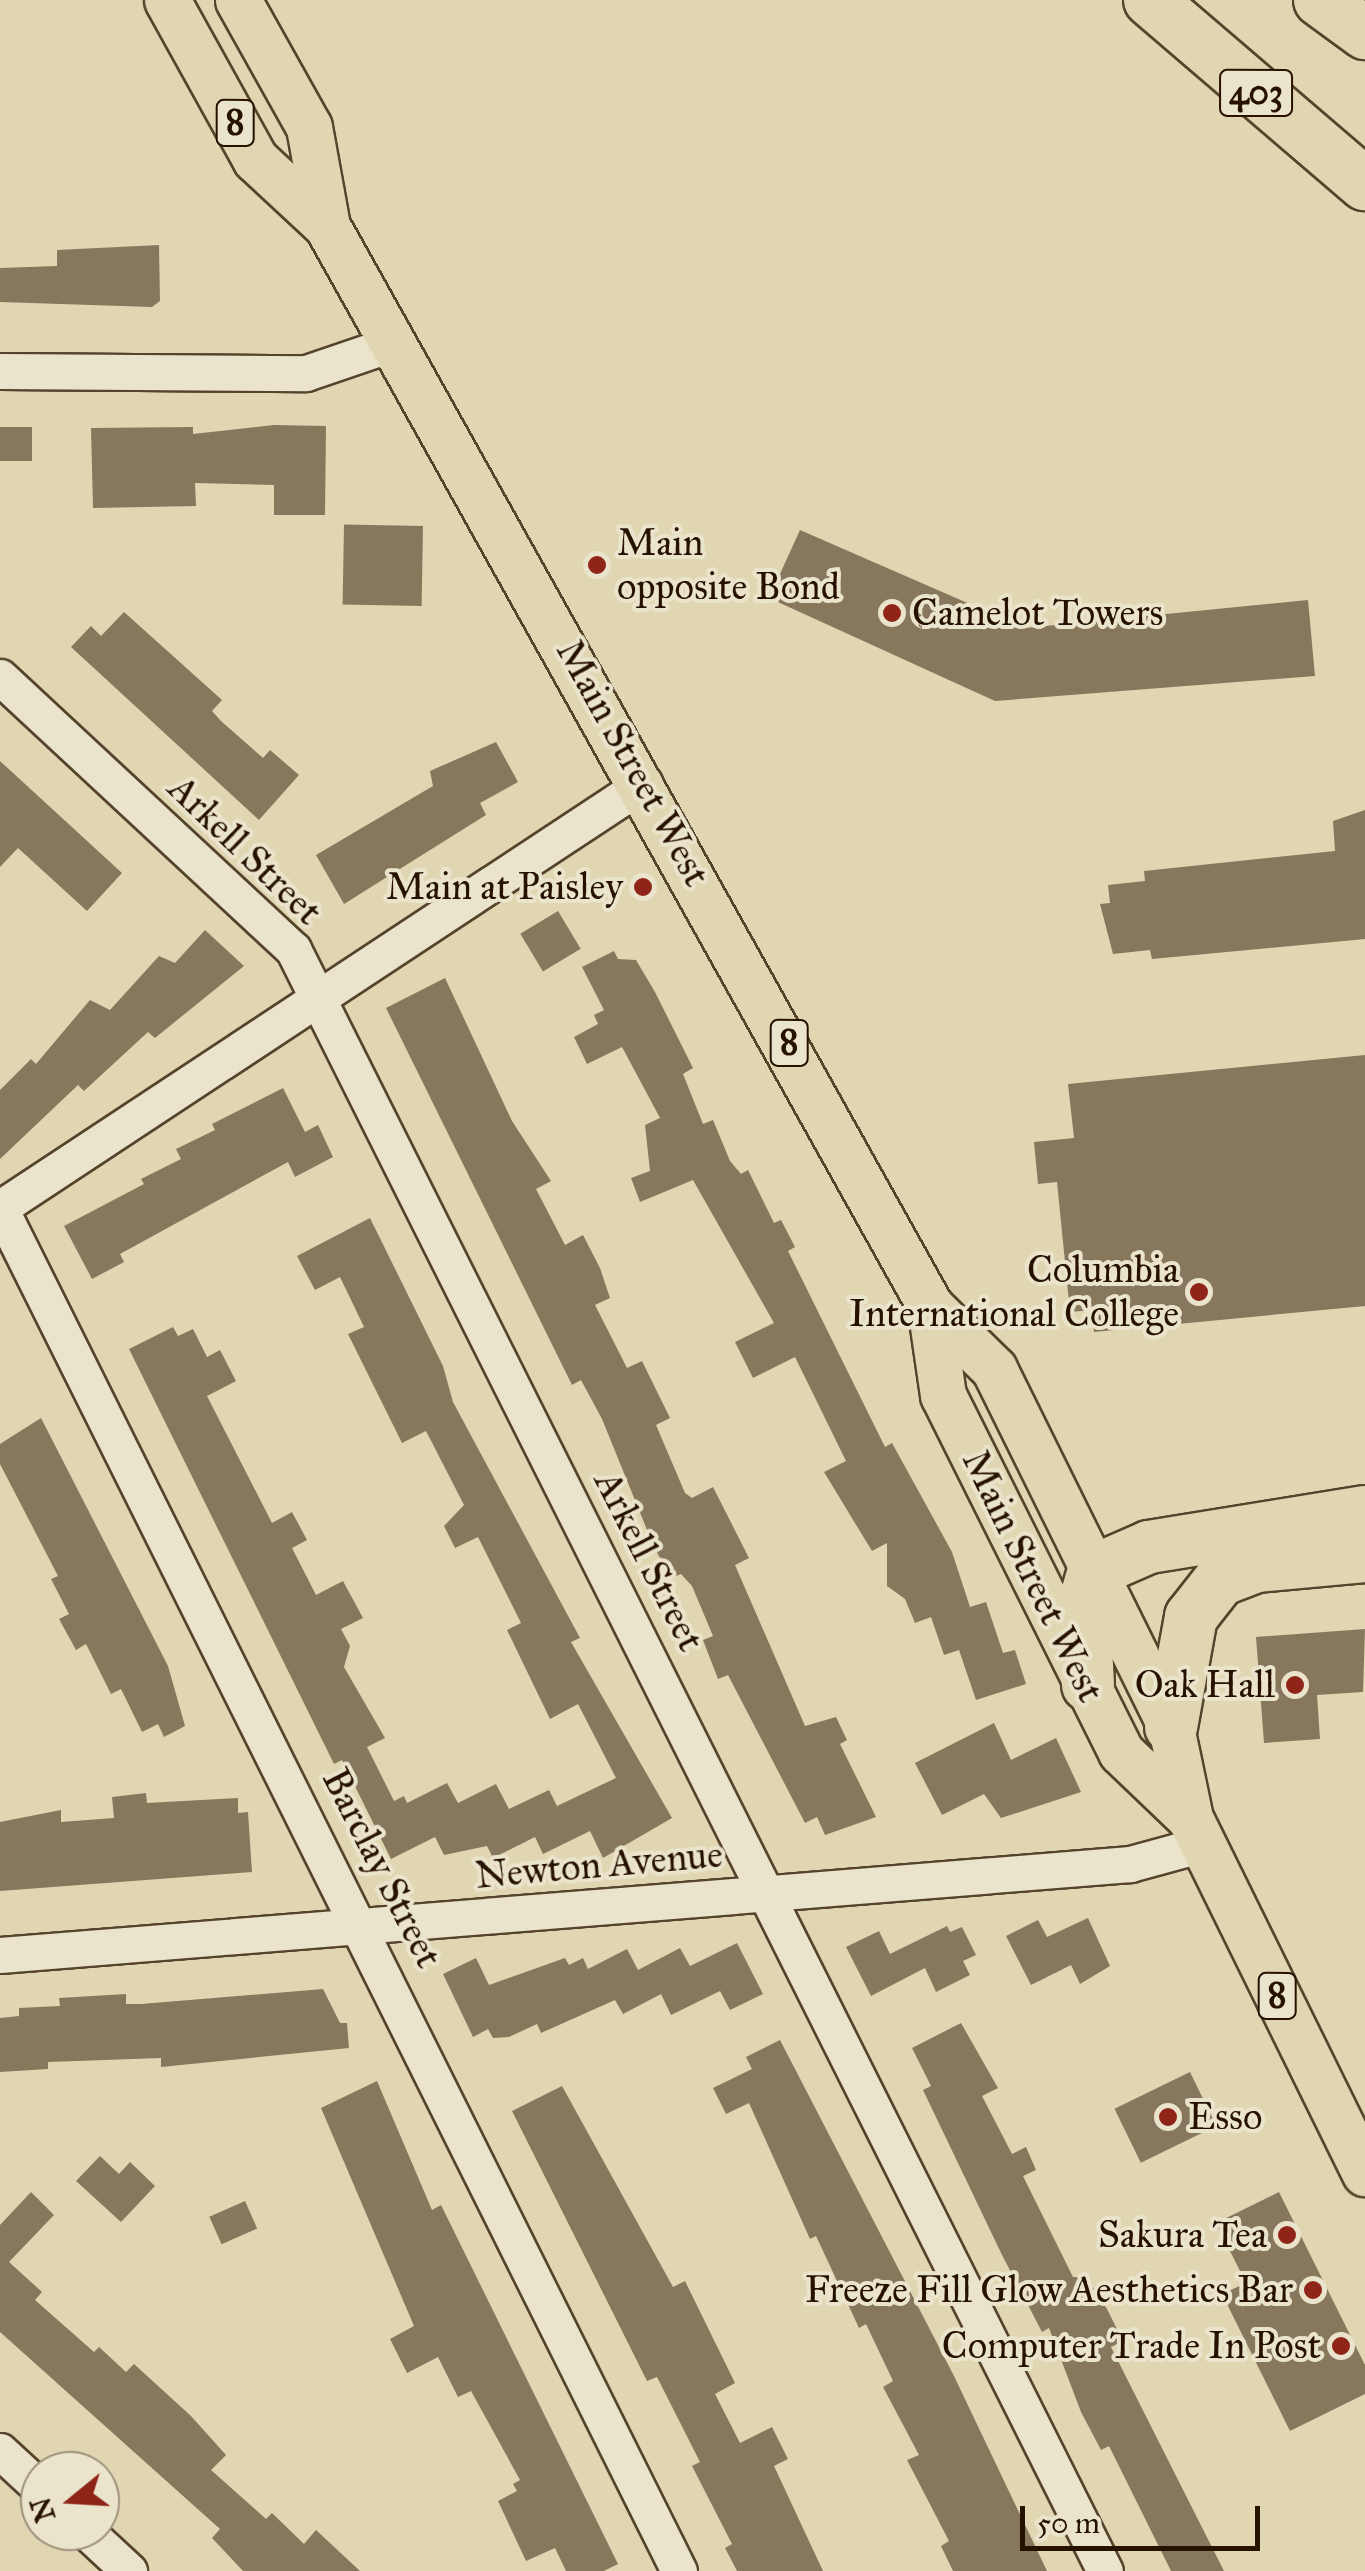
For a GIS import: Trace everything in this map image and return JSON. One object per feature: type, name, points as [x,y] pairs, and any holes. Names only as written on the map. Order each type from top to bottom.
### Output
[{"type":"highway","name":"403","points":[[1150,0],[1365,184]]},
{"type":"highway","points":[[1088,1685],[1084,1605],[1094,1571],[1149,1546],[1365,1512]]},
{"type":"highway","points":[[1171,1727],[1192,1618],[1220,1580],[1256,1566],[1365,1556]]},
{"type":"main road","name":"Main Street West","points":[[166,0],[255,159],[327,226],[644,783],[930,1306],[994,1370],[1171,1727],[1196,1831],[1365,2174]]},
{"type":"main road","name":"Main Street West","points":[[238,0],[309,127],[327,226]]},
{"type":"main road","name":"Main Street West","points":[[930,1306],[944,1395],[1121,1752],[1196,1831]]},
{"type":"street","points":[[0,371],[306,373],[394,342]]},
{"type":"street","name":"Arkell Street","points":[[0,677],[293,950],[769,1893],[1105,2571]]},
{"type":"street","points":[[0,1208],[644,783]]},
{"type":"street","name":"Barclay Street","points":[[0,1208],[366,1928],[679,2571]]},
{"type":"street","name":"Newton Avenue","points":[[0,1955],[1130,1864],[1196,1831]]},
{"type":"street","points":[[0,2452],[20,2470]]},
{"type":"street","points":[[108,2551],[129,2571]]},
{"type":"building","points":[[159,245],[160,301],[152,307],[0,302],[0,268],[57,266],[57,250]]},
{"type":"building","points":[[274,425],[326,426],[325,515],[274,515],[274,485],[195,483],[196,506],[93,508],[91,428],[193,427],[193,434]]},
{"type":"building","points":[[0,427],[32,427],[32,461],[0,461]]},
{"type":"building","points":[[344,525],[423,526],[422,606],[343,605]]},
{"type":"building","name":"Camelot Towers","points":[[800,530],[1025,628],[1308,600],[1315,676],[995,701],[769,598]]},
{"type":"building","points":[[124,612],[222,700],[212,711],[221,721],[263,758],[270,750],[299,775],[259,820],[71,647],[91,626],[101,636]]},
{"type":"building","points":[[496,742],[518,782],[480,803],[486,815],[344,904],[316,855],[433,786],[430,771]]},
{"type":"building","points":[[0,761],[122,873],[87,911],[18,848],[0,867]]},
{"type":"building","points":[[1365,810],[1365,939],[1152,959],[1150,950],[1113,954],[1100,904],[1110,903],[1108,885],[1145,881],[1144,871],[1335,851],[1333,821]]},
{"type":"building","points":[[558,911],[581,949],[543,971],[520,934]]},
{"type":"building","points":[[205,930],[244,966],[155,1038],[148,1032],[84,1091],[78,1085],[0,1159],[0,1090],[31,1059],[36,1064],[90,1000],[110,1010],[159,956],[175,963]]},
{"type":"building","points":[[614,951],[618,959],[636,960],[655,992],[693,1068],[683,1074],[703,1124],[713,1120],[730,1161],[741,1174],[748,1170],[774,1223],[781,1220],[795,1247],[788,1251],[885,1447],[892,1443],[952,1552],[970,1607],[986,1602],[1003,1653],[1015,1650],[1026,1684],[976,1700],[959,1650],[944,1655],[931,1617],[915,1623],[905,1599],[887,1586],[887,1543],[872,1551],[824,1472],[846,1461],[795,1357],[753,1378],[735,1342],[774,1323],[693,1180],[640,1202],[631,1178],[650,1171],[645,1125],[660,1118],[622,1047],[587,1064],[574,1037],[598,1024],[594,1015],[604,1010],[582,967]]},
{"type":"building","points":[[445,978],[512,1121],[551,1181],[536,1189],[565,1245],[583,1235],[600,1268],[610,1298],[595,1305],[627,1368],[642,1361],[670,1418],[656,1425],[685,1493],[692,1498],[713,1487],[749,1558],[735,1565],[805,1726],[836,1717],[847,1740],[840,1744],[876,1817],[825,1835],[817,1817],[805,1823],[728,1675],[718,1679],[703,1640],[713,1636],[692,1586],[681,1574],[671,1578],[654,1547],[602,1419],[581,1380],[572,1385],[386,1008]]},
{"type":"building","points":[[1365,1055],[1365,1306],[1094,1332],[1092,1310],[1070,1312],[1057,1182],[1038,1184],[1034,1142],[1074,1138],[1068,1084]]},
{"type":"building","points":[[283,1088],[305,1132],[318,1125],[333,1157],[295,1177],[288,1162],[120,1254],[124,1262],[92,1279],[64,1226],[144,1184],[141,1179],[181,1159],[176,1149],[215,1130],[212,1124]]},
{"type":"building","points":[[370,1218],[443,1366],[453,1402],[580,1638],[571,1642],[672,1818],[603,1858],[590,1831],[543,1854],[535,1837],[493,1858],[487,1846],[444,1855],[435,1837],[391,1859],[342,1760],[334,1764],[129,1349],[173,1327],[178,1336],[193,1329],[207,1357],[220,1350],[236,1381],[207,1396],[272,1523],[292,1512],[307,1540],[292,1548],[316,1595],[343,1581],[363,1618],[341,1629],[350,1646],[344,1667],[385,1738],[367,1747],[394,1801],[404,1796],[407,1803],[447,1783],[458,1803],[496,1784],[509,1809],[549,1790],[557,1806],[616,1778],[578,1704],[550,1719],[507,1630],[521,1623],[478,1537],[455,1548],[444,1526],[464,1505],[426,1431],[402,1443],[348,1334],[364,1327],[340,1277],[315,1290],[297,1256]]},
{"type":"building","points":[[41,1418],[168,1666],[185,1726],[164,1737],[158,1724],[142,1732],[121,1689],[111,1694],[86,1644],[76,1650],[59,1619],[69,1614],[51,1579],[58,1576],[0,1464],[0,1444]]},
{"type":"building","name":"Oak Hall","points":[[1365,1629],[1363,1692],[1317,1695],[1320,1739],[1264,1743],[1256,1637]]},
{"type":"building","points":[[994,1723],[1011,1760],[1056,1738],[1081,1792],[1001,1818],[984,1794],[942,1815],[915,1763]]},
{"type":"building","points":[[146,1793],[147,1803],[238,1798],[238,1813],[248,1812],[252,1872],[0,1891],[0,1822],[61,1810],[61,1822],[114,1818],[112,1797]]},
{"type":"building","points":[[1088,1918],[1110,1966],[1080,1984],[1071,1965],[1031,1985],[1006,1936],[1038,1920],[1047,1937]]},
{"type":"building","points":[[947,1926],[950,1932],[962,1927],[976,1955],[963,1961],[970,1975],[936,1992],[925,1968],[871,1996],[846,1947],[879,1931],[890,1954]]},
{"type":"building","points":[[737,1943],[763,1994],[730,2010],[720,1991],[671,2015],[661,1994],[623,2014],[615,2000],[541,2033],[537,2024],[509,2037],[493,2038],[488,2029],[473,2037],[443,1974],[476,1958],[489,1985],[565,1958],[569,1965],[583,1958],[588,1969],[627,1949],[638,1970],[680,1948],[690,1966]]},
{"type":"building","points":[[323,1989],[340,2023],[347,2023],[349,2048],[161,2067],[161,2058],[48,2062],[48,2069],[0,2072],[0,2018],[19,2016],[19,2008],[60,2006],[59,1998],[126,1994],[126,2004],[141,2004]]},
{"type":"building","points":[[961,2023],[998,2088],[982,2096],[1012,2154],[1026,2147],[1036,2170],[1023,2176],[1073,2277],[1087,2278],[1107,2309],[1123,2341],[1111,2347],[1224,2571],[1171,2571],[1109,2446],[1101,2450],[1081,2412],[1049,2328],[1042,2332],[1002,2255],[923,2090],[931,2086],[912,2048]]},
{"type":"building","points":[[780,2040],[954,2376],[1047,2571],[953,2571],[941,2546],[949,2541],[907,2460],[919,2455],[883,2387],[893,2381],[866,2324],[859,2328],[816,2236],[810,2239],[749,2103],[726,2114],[713,2088],[752,2069],[746,2057]]},
{"type":"building","points":[[1190,2072],[1216,2126],[1141,2163],[1115,2109]]},
{"type":"building","points":[[377,2081],[432,2210],[441,2205],[618,2564],[604,2571],[566,2571],[555,2548],[526,2561],[498,2501],[517,2491],[513,2484],[520,2480],[471,2391],[458,2397],[438,2357],[407,2373],[390,2339],[414,2326],[321,2108]]},
{"type":"building","points":[[562,2086],[673,2287],[685,2281],[735,2383],[715,2394],[740,2443],[772,2427],[788,2459],[774,2466],[823,2571],[737,2571],[725,2548],[732,2544],[692,2466],[700,2462],[657,2377],[647,2381],[512,2111]]},
{"type":"building","points":[[100,2156],[119,2174],[130,2162],[155,2186],[121,2222],[76,2181]]},
{"type":"building","points":[[31,2192],[54,2215],[9,2262],[42,2292],[35,2300],[94,2352],[99,2347],[126,2372],[134,2364],[191,2416],[226,2455],[211,2470],[266,2519],[272,2513],[304,2544],[316,2530],[360,2571],[243,2571],[212,2538],[220,2529],[0,2332],[0,2225]]},
{"type":"building","points":[[1279,2192],[1365,2365],[1365,2394],[1290,2431],[1222,2294],[1246,2283],[1216,2223]]},
{"type":"building","points":[[245,2201],[257,2228],[222,2244],[209,2217]]},
{"type":"place","name":"Main opposite Bond","points":[[597,565]]},
{"type":"place","name":"Camelot Towers","points":[[892,613]]},
{"type":"place","name":"Main at Paisley","points":[[643,887]]},
{"type":"place","name":"Columbia International College","points":[[1199,1292]]},
{"type":"place","name":"Oak Hall","points":[[1295,1685]]},
{"type":"place","name":"Esso","points":[[1168,2117]]},
{"type":"place","name":"Sakura Tea","points":[[1287,2235]]},
{"type":"place","name":"Freeze Fill Glow Aesthetics Bar","points":[[1313,2290]]},
{"type":"place","name":"Computer Trade In Post","points":[[1341,2346]]}]
